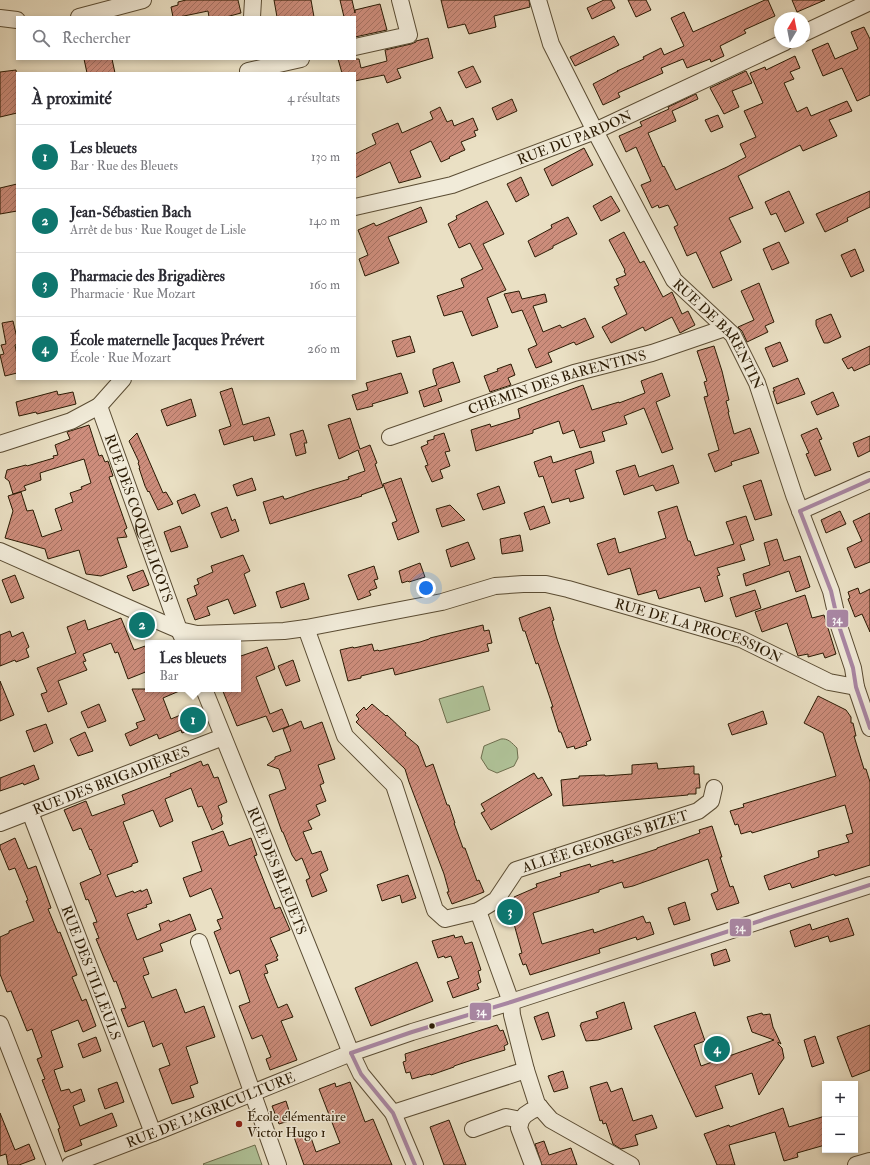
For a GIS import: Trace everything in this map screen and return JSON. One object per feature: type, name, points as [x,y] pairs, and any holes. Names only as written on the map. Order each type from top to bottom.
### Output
[{"type":"street","points":[[83,16],[143,0]]},
{"type":"street","points":[[252,16],[253,0]]},
{"type":"street","points":[[356,47],[408,35],[400,0]]},
{"type":"street","name":"RUE DE BARENTIN","points":[[538,0],[550,44],[674,280],[733,335],[757,383],[794,495],[831,591],[839,626],[853,668],[856,687]]},
{"type":"street","points":[[810,30],[870,2]]},
{"type":"street","points":[[0,18],[16,20]]},
{"type":"street","name":"RUE DU PARDON","points":[[356,207],[452,185],[595,131],[774,47]]},
{"type":"street","points":[[249,68],[296,60]]},
{"type":"street","name":"CHEMIN DES BARENTINS","points":[[390,437],[574,373],[652,352],[725,328]]},
{"type":"street","points":[[1,447],[71,421],[99,406],[122,380]]},
{"type":"street","name":"RUE DES COQUELICOTS","points":[[99,406],[182,636]]},
{"type":"street","points":[[800,511],[870,480]]},
{"type":"street","name":"RUE DE LA PROCESSION","points":[[0,551],[182,636],[197,634],[284,631],[306,628],[442,602],[495,586],[546,584],[741,639],[829,682],[856,687]]},
{"type":"street","name":"ALLÉE GEORGES BIZET","points":[[306,628],[345,736],[394,785],[435,910],[445,919],[478,911],[496,900],[516,870],[698,811],[711,801],[714,788]]},
{"type":"street","points":[[856,687],[870,728]]},
{"type":"street","name":"RUE DES BLEUETS","points":[[205,692],[351,1053],[361,1074],[393,1113],[415,1165]]},
{"type":"street","name":"RUE DES BRIGADIÈRES","points":[[0,823],[223,737]]},
{"type":"street","name":"RUE DES TILLEULS","points":[[30,812],[153,1133]]},
{"type":"street","name":"RUE DE L'AGRICULTURE","points":[[70,1165],[104,1159],[153,1133],[351,1053],[870,885]]},
{"type":"street","points":[[478,911],[511,1002],[512,1015],[526,1070],[537,1104],[551,1120],[631,1165]]},
{"type":"street","points":[[199,942],[278,1165]]},
{"type":"street","points":[[0,1024],[55,1165]]},
{"type":"street","points":[[393,1113],[526,1070]]},
{"type":"street","points":[[533,1165],[519,1128],[521,1120],[525,1115],[531,1110],[540,1107]]},
{"type":"street","points":[[473,1129],[506,1117],[521,1120]]},
{"type":"street","points":[[856,1165],[870,1161]]},
{"type":"green space","points":[[483,686],[490,710],[447,723],[439,699]]},
{"type":"green space","points":[[501,739],[508,740],[517,748],[518,758],[514,766],[497,773],[488,769],[481,758],[484,746]]},
{"type":"green space","points":[[255,1145],[262,1165],[203,1164]]},
{"type":"building","points":[[186,0],[238,0],[241,13],[230,16],[209,16],[208,11],[184,16],[173,16],[171,7],[178,5],[178,2]]},
{"type":"building","points":[[274,0],[311,0],[314,16],[277,16]]},
{"type":"building","points":[[340,0],[352,0],[355,13],[355,10],[380,4],[387,30],[356,37],[356,16],[344,16]]},
{"type":"building","points":[[441,0],[529,0],[530,7],[494,16],[496,27],[469,34],[465,24],[448,28]]},
{"type":"building","points":[[604,0],[611,0],[615,8],[592,19],[587,8]]},
{"type":"building","points":[[628,0],[646,0],[651,10],[636,17]]},
{"type":"building","points":[[765,0],[768,0],[774,14],[774,16],[744,30],[746,33],[720,46],[724,56],[711,62],[710,59],[687,68],[683,59],[661,68],[663,73],[618,93],[620,97],[603,105],[593,84],[644,59],[643,57],[661,48],[664,55],[684,46],[671,18],[684,12],[693,32]]},
{"type":"building","points":[[792,0],[825,0],[797,12]]},
{"type":"building","points":[[864,27],[870,39],[870,95],[857,101],[842,68],[823,76],[812,50],[828,43],[835,59],[858,49],[851,32]]},
{"type":"building","points":[[614,36],[619,45],[575,66],[570,57]]},
{"type":"building","points":[[428,38],[433,58],[397,69],[401,78],[387,83],[384,75],[356,81],[356,72],[342,72],[338,60],[359,59],[361,68],[387,61],[385,50],[411,44]]},
{"type":"building","points":[[795,56],[800,68],[790,72],[794,79],[784,83],[797,112],[807,107],[811,116],[847,101],[852,111],[829,120],[837,136],[803,151],[800,145],[738,176],[753,208],[729,218],[741,242],[720,252],[732,280],[713,288],[696,252],[687,256],[674,227],[678,225],[668,205],[659,208],[658,205],[652,208],[641,185],[651,181],[636,147],[626,152],[619,136],[642,126],[640,122],[669,109],[668,107],[696,94],[698,99],[672,111],[676,121],[648,133],[663,167],[664,166],[676,190],[727,167],[746,157],[740,144],[756,137],[744,111],[763,103],[750,73],[765,67],[766,70]]},
{"type":"building","points":[[84,60],[112,60],[115,72],[87,72]]},
{"type":"building","points":[[473,66],[481,82],[466,88],[458,72]]},
{"type":"building","points":[[16,70],[16,72],[16,113],[0,117],[0,72]]},
{"type":"building","points":[[746,71],[752,83],[732,91],[739,107],[724,114],[710,88]]},
{"type":"building","points":[[512,99],[517,111],[497,120],[492,108]]},
{"type":"building","points":[[440,107],[447,122],[452,120],[454,126],[473,118],[478,130],[474,131],[476,136],[461,142],[465,150],[441,162],[431,141],[410,151],[421,177],[399,183],[390,162],[356,178],[356,154],[376,144],[372,134],[398,123],[402,133],[433,119],[430,112]]},
{"type":"building","points":[[718,115],[723,127],[711,132],[705,120]]},
{"type":"building","points":[[584,148],[593,165],[552,186],[544,169]]},
{"type":"building","points":[[521,177],[529,195],[516,202],[507,184]]},
{"type":"building","points":[[16,184],[16,211],[0,214],[0,188]]},
{"type":"building","points":[[789,191],[804,223],[785,232],[776,213],[771,215],[765,202]]},
{"type":"building","points":[[870,191],[870,207],[847,218],[848,221],[825,232],[816,214]]},
{"type":"building","points":[[611,196],[620,211],[601,221],[593,206]]},
{"type":"building","points":[[487,201],[504,234],[483,244],[506,290],[487,298],[498,327],[472,336],[462,311],[444,316],[437,296],[464,287],[461,279],[483,269],[470,243],[459,248],[448,224],[457,219],[456,216]]},
{"type":"building","points":[[421,207],[427,222],[388,237],[399,263],[365,276],[359,259],[368,255],[358,230],[374,223],[376,226]]},
{"type":"building","points":[[568,217],[577,234],[535,257],[528,241],[552,228],[551,225]]},
{"type":"building","points":[[624,232],[640,263],[644,261],[663,297],[672,292],[682,314],[688,311],[695,325],[680,333],[672,317],[645,331],[643,327],[611,343],[602,327],[627,314],[614,287],[619,285],[616,279],[626,275],[625,270],[609,240]]},
{"type":"building","points":[[779,242],[789,263],[772,270],[763,249]]},
{"type":"building","points":[[855,249],[864,271],[851,277],[841,255]]},
{"type":"building","points":[[759,283],[774,322],[765,326],[768,332],[747,342],[742,331],[738,327],[754,320],[741,291]]},
{"type":"building","points":[[519,291],[522,299],[545,294],[547,302],[533,306],[543,332],[560,325],[562,328],[585,318],[594,337],[576,345],[574,342],[548,353],[552,362],[536,368],[528,349],[537,345],[522,310],[512,313],[504,294]]},
{"type":"building","points":[[831,314],[841,337],[828,343],[824,343],[816,325],[816,320]]},
{"type":"building","points":[[13,321],[16,334],[16,373],[5,376],[0,355],[4,354],[1,345],[6,344],[2,323]]},
{"type":"building","points":[[410,336],[415,352],[397,357],[392,341]]},
{"type":"building","points":[[780,342],[788,361],[773,367],[765,348]]},
{"type":"building","points":[[714,346],[729,400],[726,401],[734,434],[750,428],[759,453],[731,462],[732,465],[715,472],[708,454],[719,450],[704,397],[708,396],[704,382],[707,381],[697,351]]},
{"type":"building","points":[[870,346],[870,364],[854,371],[852,367],[848,369],[842,359]]},
{"type":"building","points":[[453,362],[460,382],[438,389],[442,401],[424,407],[419,391],[437,385],[433,369]]},
{"type":"building","points":[[511,364],[515,375],[508,378],[511,385],[490,392],[484,376]]},
{"type":"building","points":[[401,373],[408,393],[372,404],[373,406],[357,410],[352,395],[368,390],[366,383]]},
{"type":"building","points":[[662,373],[670,396],[656,402],[673,449],[662,453],[644,408],[624,416],[627,424],[602,432],[605,441],[580,448],[574,430],[563,434],[559,421],[533,430],[533,433],[476,451],[471,430],[490,424],[491,427],[520,418],[518,409],[583,385],[592,410],[619,403],[645,393],[641,381]]},
{"type":"building","points":[[798,378],[805,394],[777,404],[773,391],[775,391],[773,388]]},
{"type":"building","points":[[232,388],[243,425],[269,417],[275,435],[254,441],[253,436],[224,445],[219,430],[231,426],[220,392]]},
{"type":"building","points":[[57,391],[58,395],[73,392],[76,404],[37,414],[36,412],[19,416],[16,402]]},
{"type":"building","points":[[833,392],[839,406],[817,415],[811,402]]},
{"type":"building","points":[[191,399],[196,416],[167,426],[161,410]]},
{"type":"building","points":[[350,418],[360,449],[370,445],[377,463],[375,464],[383,487],[361,495],[362,496],[270,524],[263,502],[283,496],[284,499],[286,499],[349,479],[348,477],[365,471],[358,450],[339,459],[328,425]]},
{"type":"building","points":[[89,425],[99,456],[102,455],[105,462],[108,461],[113,476],[109,477],[127,528],[124,530],[127,537],[117,538],[127,567],[101,576],[86,574],[79,550],[48,559],[45,549],[5,538],[13,511],[8,496],[21,492],[27,511],[33,510],[42,537],[62,530],[55,509],[73,502],[70,493],[82,489],[81,487],[91,483],[84,459],[40,473],[41,480],[24,486],[26,490],[13,494],[9,481],[5,478],[7,470],[54,458],[53,456],[58,455],[55,445],[70,439],[67,432]]},
{"type":"building","points":[[817,428],[822,439],[819,440],[831,470],[815,476],[806,454],[809,453],[801,435]]},
{"type":"building","points":[[303,430],[307,443],[304,443],[306,453],[296,456],[290,434]]},
{"type":"building","points":[[137,433],[163,493],[166,492],[173,504],[158,510],[145,486],[139,468],[139,462],[129,441]]},
{"type":"building","points":[[444,433],[450,451],[445,452],[450,466],[440,470],[443,478],[432,482],[425,466],[428,465],[421,447],[428,444],[427,441],[434,439],[434,436]]},
{"type":"building","points":[[870,436],[870,451],[858,457],[853,443]]},
{"type":"building","points":[[591,451],[594,463],[575,470],[584,498],[570,502],[569,498],[552,503],[543,476],[539,477],[534,462],[551,456],[553,463]]},
{"type":"building","points":[[635,465],[639,477],[673,465],[679,483],[656,491],[653,485],[624,495],[616,471]]},
{"type":"building","points":[[252,478],[256,490],[237,496],[233,485]]},
{"type":"building","points":[[401,478],[419,532],[398,540],[392,523],[397,521],[383,484]]},
{"type":"building","points":[[761,480],[772,515],[755,520],[743,486]]},
{"type":"building","points":[[499,486],[505,503],[483,510],[477,494]]},
{"type":"building","points":[[195,494],[200,506],[182,514],[177,501]]},
{"type":"building","points":[[450,505],[465,520],[442,527],[436,509]]},
{"type":"building","points":[[544,506],[550,523],[530,530],[524,513]]},
{"type":"building","points":[[677,506],[688,541],[690,541],[695,556],[734,544],[726,522],[746,516],[754,540],[740,545],[745,560],[717,568],[720,575],[717,576],[723,596],[705,602],[700,587],[659,599],[656,590],[638,595],[630,568],[608,575],[597,544],[615,538],[619,553],[666,538],[658,512]]},
{"type":"building","points":[[227,507],[232,521],[235,519],[239,531],[221,538],[211,513]]},
{"type":"building","points":[[840,511],[846,524],[826,533],[821,520]]},
{"type":"building","points":[[870,513],[870,562],[855,568],[847,548],[862,541],[853,521]]},
{"type":"building","points":[[180,526],[188,547],[171,552],[164,532]]},
{"type":"building","points":[[520,535],[523,551],[502,554],[500,539]]},
{"type":"building","points":[[777,539],[784,561],[800,556],[810,587],[796,592],[789,571],[746,586],[743,574],[770,565],[764,543]]},
{"type":"building","points":[[468,542],[475,559],[451,567],[446,550]]},
{"type":"building","points":[[243,555],[250,571],[244,574],[256,606],[234,614],[228,599],[207,607],[210,615],[195,620],[187,599],[197,595],[194,586],[199,584],[197,579],[213,572],[211,566]]},
{"type":"building","points":[[420,563],[425,577],[402,583],[399,571]]},
{"type":"building","points":[[374,566],[378,579],[374,580],[377,588],[369,591],[371,595],[358,600],[348,575]]},
{"type":"building","points":[[143,570],[149,585],[133,591],[127,576]]},
{"type":"building","points":[[15,575],[24,598],[11,603],[2,580]]},
{"type":"building","points":[[304,583],[309,599],[281,608],[276,592]]},
{"type":"building","points":[[858,588],[860,594],[870,589],[870,632],[862,614],[855,617],[848,599],[850,598],[848,592]]},
{"type":"building","points":[[755,590],[761,608],[736,617],[730,598]]},
{"type":"building","points":[[805,595],[812,618],[824,615],[836,654],[825,658],[823,653],[808,657],[808,654],[798,656],[787,623],[762,632],[755,612]]},
{"type":"building","points":[[550,607],[557,639],[591,740],[586,742],[587,745],[575,749],[574,746],[567,748],[561,732],[559,732],[551,707],[553,707],[538,663],[536,664],[519,618]]},
{"type":"building","points":[[121,618],[134,650],[145,646],[145,672],[128,679],[118,652],[115,653],[111,643],[83,654],[86,661],[83,662],[87,670],[58,681],[67,704],[48,712],[41,694],[47,692],[37,668],[76,653],[67,627],[85,620],[88,630]]},
{"type":"building","points":[[483,625],[484,631],[489,630],[492,643],[487,644],[489,651],[395,675],[393,668],[348,681],[340,650],[372,644],[374,651],[379,651],[420,642],[430,638]]},
{"type":"building","points":[[10,631],[12,637],[23,632],[29,647],[26,649],[29,657],[16,662],[15,660],[0,666],[0,635]]},
{"type":"building","points":[[267,647],[275,669],[256,677],[270,714],[282,709],[289,726],[273,732],[266,716],[237,726],[223,692],[241,692],[241,656]]},
{"type":"building","points":[[293,660],[300,681],[286,686],[278,666]]},
{"type":"building","points":[[0,681],[14,715],[0,721]]},
{"type":"building","points":[[132,689],[145,689],[145,692],[177,692],[163,698],[171,719],[195,709],[201,725],[182,733],[181,730],[159,739],[157,734],[130,746],[125,734],[138,728],[136,723],[145,720]]},
{"type":"building","points":[[818,696],[846,710],[851,717],[851,723],[853,723],[856,736],[854,736],[864,769],[866,769],[870,782],[870,865],[835,876],[834,874],[792,888],[790,883],[769,890],[764,876],[819,857],[818,851],[849,842],[846,835],[853,833],[845,805],[752,833],[751,831],[741,834],[738,824],[735,825],[730,811],[744,807],[743,804],[836,776],[823,733],[804,723]]},
{"type":"building","points":[[99,704],[106,721],[88,728],[81,712]]},
{"type":"building","points":[[372,704],[386,716],[387,715],[406,733],[405,735],[418,746],[426,767],[433,764],[447,805],[449,805],[463,848],[465,848],[477,881],[479,880],[484,892],[452,904],[447,892],[449,892],[444,874],[405,769],[356,722],[359,719],[356,715],[364,707],[366,710]]},
{"type":"building","points":[[763,711],[767,724],[732,735],[728,724]]},
{"type":"building","points":[[301,721],[304,729],[322,722],[335,759],[318,765],[324,783],[320,785],[326,801],[316,805],[320,815],[308,821],[312,829],[303,832],[312,854],[321,851],[328,870],[320,874],[327,891],[312,897],[306,880],[310,878],[302,858],[296,861],[292,855],[269,795],[286,789],[279,769],[267,765],[275,759],[275,757],[291,751],[283,729]]},
{"type":"building","points":[[46,724],[53,743],[34,752],[26,731]]},
{"type":"building","points":[[85,732],[93,751],[78,756],[70,739]]},
{"type":"building","points":[[201,761],[203,766],[208,764],[214,778],[218,777],[227,802],[218,806],[223,824],[212,830],[202,806],[198,807],[191,788],[165,799],[173,821],[160,827],[153,810],[123,822],[138,862],[132,864],[132,866],[107,875],[116,897],[133,891],[134,893],[141,890],[141,892],[147,889],[152,903],[146,905],[147,907],[127,914],[137,940],[161,930],[159,924],[169,920],[170,922],[190,914],[196,930],[160,944],[163,951],[143,958],[149,974],[143,976],[152,998],[176,989],[185,1013],[204,1006],[215,1037],[186,1047],[198,1083],[190,1086],[194,1097],[172,1104],[159,1069],[170,1065],[162,1043],[153,1047],[144,1021],[128,1027],[121,1009],[126,1008],[116,981],[114,982],[96,939],[99,938],[93,923],[97,922],[88,899],[86,900],[80,883],[101,874],[81,828],[73,831],[64,810],[86,801],[92,816],[125,804],[122,795],[171,776],[170,774]]},
{"type":"building","points":[[657,763],[658,769],[694,766],[694,774],[699,774],[700,788],[696,788],[696,794],[563,806],[561,780],[579,778],[579,776],[632,774],[632,765]]},
{"type":"building","points":[[34,765],[39,779],[24,785],[23,783],[0,791],[0,778]]},
{"type":"building","points":[[534,773],[538,779],[542,777],[552,795],[491,830],[481,813],[485,811],[481,804]]},
{"type":"building","points":[[712,826],[730,887],[733,886],[739,903],[717,910],[711,894],[718,891],[708,859],[633,886],[624,888],[622,882],[599,890],[599,892],[533,913],[542,944],[593,929],[594,933],[643,916],[646,923],[650,922],[654,934],[637,940],[636,937],[599,949],[600,953],[530,975],[526,964],[523,965],[519,954],[522,953],[514,924],[510,925],[508,913],[510,912],[508,906],[516,904],[514,897],[537,887],[536,884],[561,876],[560,873],[590,864],[591,867],[613,860],[613,863],[700,833],[699,830]]},
{"type":"building","points":[[223,831],[229,846],[251,838],[257,855],[254,856],[275,909],[280,907],[290,930],[270,938],[278,956],[276,957],[278,960],[265,965],[268,973],[264,974],[278,1008],[287,1004],[293,1017],[281,1021],[297,1060],[270,1070],[266,1059],[271,1057],[262,1035],[252,1039],[239,1006],[250,1002],[239,970],[230,974],[214,932],[221,929],[217,920],[223,918],[211,888],[190,897],[183,878],[202,871],[192,842]]},
{"type":"building","points":[[15,838],[28,869],[36,866],[51,908],[48,909],[58,933],[60,932],[77,975],[72,977],[82,1001],[86,999],[96,1026],[83,1032],[78,1020],[51,1031],[63,1067],[54,1070],[61,1091],[69,1089],[71,1093],[81,1089],[85,1101],[73,1106],[80,1126],[112,1113],[117,1126],[80,1140],[82,1145],[65,1152],[58,1129],[60,1128],[42,1080],[45,1079],[37,1059],[42,1057],[32,1029],[27,1031],[11,991],[7,992],[0,974],[0,937],[9,933],[9,931],[34,921],[26,901],[28,900],[15,868],[9,870],[0,848],[0,845]]},
{"type":"building","points":[[408,875],[416,898],[402,903],[400,895],[382,901],[377,885]]},
{"type":"building","points":[[685,902],[690,920],[674,925],[668,908]]},
{"type":"building","points":[[848,918],[854,935],[830,942],[828,936],[795,947],[790,931],[810,924],[812,930]]},
{"type":"building","points":[[454,935],[455,938],[462,936],[465,944],[472,942],[481,970],[478,971],[481,982],[477,984],[479,989],[453,998],[447,982],[459,978],[451,956],[438,958],[432,941]]},
{"type":"building","points":[[726,949],[730,961],[714,966],[711,954]]},
{"type":"building","points":[[417,962],[433,1001],[371,1026],[355,988]]},
{"type":"building","points":[[624,1002],[632,1029],[598,1040],[586,1041],[580,1025],[581,1023],[598,1018],[596,1012]]},
{"type":"building","points":[[548,1012],[555,1036],[542,1040],[534,1017]]},
{"type":"building","points":[[695,1012],[705,1041],[694,1045],[701,1066],[774,1040],[752,1032],[747,1017],[762,1013],[763,1015],[770,1014],[773,1027],[781,1044],[778,1042],[778,1044],[782,1048],[784,1058],[759,1095],[752,1073],[715,1086],[723,1108],[696,1117],[654,1026]]},
{"type":"building","points":[[497,1025],[500,1031],[503,1030],[508,1044],[504,1046],[505,1050],[431,1075],[412,1079],[410,1072],[406,1073],[403,1062],[406,1061],[405,1054]]},
{"type":"building","points":[[870,1025],[870,1070],[852,1077],[837,1037]]},
{"type":"building","points":[[815,1036],[824,1063],[812,1067],[804,1040]]},
{"type":"building","points":[[96,1037],[101,1051],[83,1058],[78,1044]]},
{"type":"building","points":[[563,1071],[568,1088],[554,1092],[548,1076]]},
{"type":"building","points":[[117,1082],[124,1102],[105,1109],[98,1089]]},
{"type":"building","points":[[350,1082],[365,1122],[373,1119],[392,1165],[304,1165],[294,1137],[309,1132],[316,1152],[340,1143],[319,1089],[335,1083],[336,1087]]},
{"type":"building","points":[[607,1082],[611,1092],[622,1088],[633,1121],[652,1115],[657,1128],[635,1135],[638,1145],[621,1149],[613,1144],[606,1123],[603,1124],[602,1120],[600,1121],[590,1087]]},
{"type":"building","points":[[286,1101],[292,1120],[279,1124],[272,1106]]},
{"type":"building","points":[[783,1108],[789,1127],[822,1117],[822,1146],[797,1153],[798,1157],[784,1161],[775,1132],[729,1145],[735,1165],[717,1165],[704,1134],[729,1125],[730,1127]]},
{"type":"building","points":[[0,1113],[15,1150],[29,1144],[35,1159],[19,1165],[8,1165],[6,1154],[0,1156]]},
{"type":"building","points":[[449,1120],[466,1165],[444,1165],[430,1127]]},
{"type":"building","points":[[544,1141],[549,1155],[571,1148],[577,1165],[542,1165],[535,1144]]},
{"type":"transit line","name":"34","points":[[800,511],[870,480]]},
{"type":"transit line","name":"34","points":[[800,511],[831,591],[839,626],[853,668],[856,687],[870,728]]},
{"type":"transit line","name":"34","points":[[351,1053],[870,885]]},
{"type":"transit line","name":"34","points":[[351,1053],[361,1074],[393,1113],[415,1165]]},
{"type":"place","name":"Jean-Sébastien Bach","points":[[142,625]]},
{"type":"place","name":"Les bleuets","points":[[193,720]]},
{"type":"place","name":"Pharmacie des Brigadières","points":[[510,912]]},
{"type":"place","name":"École maternelle Jacques Prévert","points":[[717,1049]]},
{"type":"place","name":"École élémentaire Victor Hugo 1","points":[[239,1124]]}]
